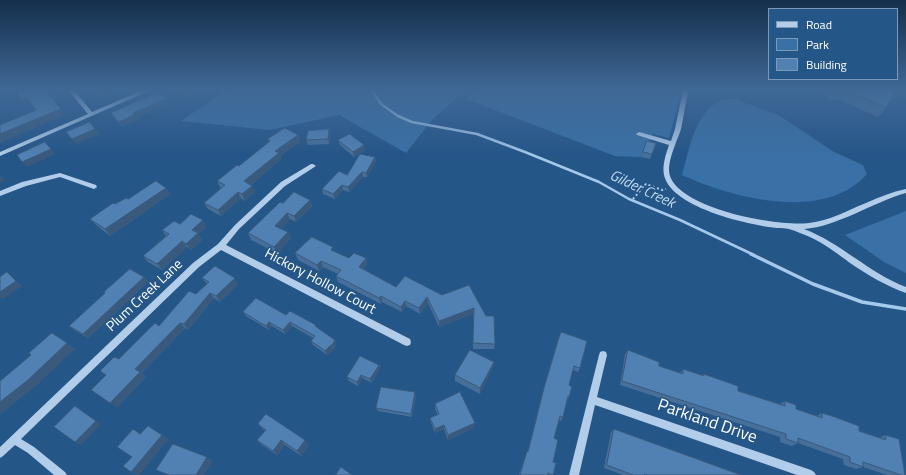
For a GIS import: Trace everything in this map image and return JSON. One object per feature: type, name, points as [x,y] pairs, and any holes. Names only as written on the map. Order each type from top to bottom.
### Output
[{"type":"street","points":[[0,154],[95,112]]},
{"type":"street","points":[[681,112],[667,168],[668,177],[672,185],[682,195],[696,203],[724,213],[777,226],[810,226],[853,211],[895,193],[906,191]]},
{"type":"street","points":[[639,134],[673,144]]},
{"type":"street","name":"Plum Creek Lane","points":[[0,453],[196,265],[221,246],[237,227],[282,184],[314,166]]},
{"type":"street","points":[[0,194],[24,184],[60,175],[94,187]]},
{"type":"street","points":[[792,227],[824,241],[855,263],[906,290]]},
{"type":"street","name":"Hickory Hollow Court","points":[[221,246],[407,342]]},
{"type":"street","points":[[574,475],[603,355]]},
{"type":"street","name":"Parkland Drive","points":[[592,400],[811,475]]},
{"type":"street","points":[[15,440],[31,450],[62,475]]},
{"type":"path","points":[[633,198],[644,184],[651,184],[662,190],[666,189]]},
{"type":"green space","points":[[194,112],[441,112],[432,120],[406,153],[339,115],[270,130],[181,121]]},
{"type":"green space","points":[[500,112],[676,112],[669,138],[653,134],[648,146],[645,146],[641,157],[615,156]]},
{"type":"green space","points":[[770,112],[780,116],[834,152],[863,165],[867,174],[849,189],[827,198],[803,202],[777,202],[751,198],[703,184],[682,175],[695,132],[705,113]]},
{"type":"green space","points":[[906,211],[906,273],[884,262],[845,235]]},
{"type":"building","points":[[31,112],[53,112],[0,134],[0,125]]},
{"type":"building","points":[[135,112],[133,113],[134,115],[119,122],[111,113]]},
{"type":"building","points":[[90,122],[95,129],[72,139],[66,132]]},
{"type":"building","points":[[285,128],[298,135],[275,151],[279,153],[244,181],[252,186],[242,194],[238,192],[218,210],[204,203],[225,185],[217,181],[237,165],[239,166],[270,141],[268,139]]},
{"type":"building","points":[[329,129],[328,139],[306,140],[308,131]]},
{"type":"building","points":[[350,134],[364,145],[353,152],[338,140]]},
{"type":"building","points":[[647,141],[656,143],[652,154],[643,152]]},
{"type":"building","points":[[45,142],[51,149],[22,162],[17,155]]},
{"type":"building","points":[[360,154],[375,157],[366,173],[362,172],[348,187],[342,185],[333,194],[322,189],[339,171],[347,175]]},
{"type":"building","points":[[156,181],[166,188],[105,229],[90,219],[113,203],[115,204],[126,198],[128,199]]},
{"type":"building","points":[[294,192],[310,200],[294,216],[287,213],[275,226],[288,232],[274,247],[248,233],[280,202],[283,203]]},
{"type":"building","points":[[191,214],[203,220],[192,230],[198,233],[186,244],[182,241],[157,264],[143,256],[169,234],[162,230],[174,221],[180,224]]},
{"type":"building","points":[[312,237],[333,247],[331,250],[349,258],[354,253],[366,258],[359,267],[396,287],[405,276],[442,295],[469,285],[486,316],[494,316],[495,344],[473,343],[474,308],[439,321],[427,297],[419,308],[405,301],[401,307],[381,296],[379,298],[336,276],[341,270],[321,261],[317,265],[295,253]]},
{"type":"building","points":[[215,266],[235,278],[216,296],[210,293],[184,324],[180,323],[135,369],[140,372],[110,403],[91,390],[106,375],[100,371],[114,357],[119,359],[155,323],[159,326],[189,291],[196,294],[209,282],[202,278]]},
{"type":"building","points":[[130,269],[144,277],[83,334],[69,326],[105,293],[104,292]]},
{"type":"building","points":[[7,272],[16,281],[0,292],[0,277]]},
{"type":"building","points":[[256,298],[286,315],[290,311],[316,325],[315,326],[335,340],[325,351],[311,341],[315,336],[290,322],[283,330],[269,322],[266,326],[243,312]]},
{"type":"building","points":[[561,332],[587,341],[580,368],[574,366],[569,385],[572,387],[569,397],[568,396],[563,417],[560,416],[554,438],[558,440],[553,462],[556,463],[553,475],[548,473],[548,475],[520,475],[527,451],[528,452],[544,388]]},
{"type":"building","points":[[52,333],[67,343],[28,380],[0,402],[0,381],[31,355],[29,353]]},
{"type":"building","points":[[470,350],[494,362],[480,388],[455,375]]},
{"type":"building","points":[[628,350],[659,362],[659,366],[683,374],[683,369],[704,376],[704,374],[738,386],[738,391],[785,406],[785,401],[796,405],[796,409],[822,418],[822,413],[835,417],[859,426],[859,431],[886,440],[885,435],[899,439],[905,475],[863,462],[863,467],[850,462],[850,457],[798,438],[798,443],[786,439],[786,434],[622,381]]},
{"type":"building","points":[[360,356],[379,365],[370,379],[361,375],[357,382],[347,377]]},
{"type":"building","points":[[381,387],[415,392],[411,414],[376,408]]},
{"type":"building","points":[[460,392],[475,423],[448,435],[444,425],[435,429],[430,418],[439,414],[435,404]]},
{"type":"building","points":[[75,406],[96,421],[75,442],[54,427]]},
{"type":"building","points":[[266,414],[305,440],[297,451],[281,440],[273,451],[257,440],[266,430],[258,424]]},
{"type":"building","points":[[148,426],[162,435],[131,472],[123,466],[132,457],[117,447],[133,429],[140,434]]},
{"type":"building","points":[[614,429],[741,475],[633,475],[607,465]]},
{"type":"building","points":[[173,444],[207,457],[196,475],[169,475],[156,470]]},
{"type":"building","points":[[341,467],[352,475],[336,475]]},
{"type":"waterway","name":"Gilder Creek","points":[[393,112],[412,122],[477,134],[525,152],[599,182],[629,199],[680,220],[754,255]]},
{"type":"waterway","name":"Gilder Creek","points":[[751,254],[813,284],[862,302],[906,309]]}]
